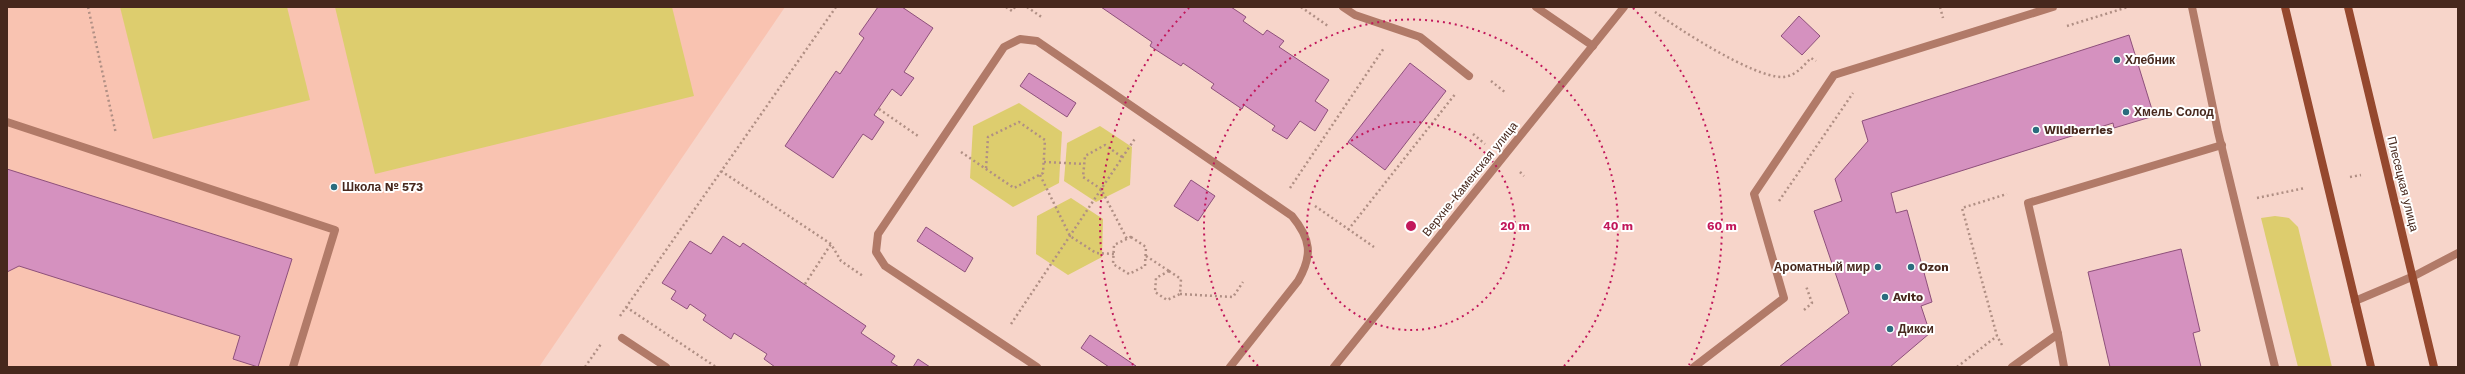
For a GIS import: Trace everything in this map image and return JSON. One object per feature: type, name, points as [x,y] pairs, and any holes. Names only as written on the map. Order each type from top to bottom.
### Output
[{"type":"street","points":[[1343,7],[1355,15],[1420,37],[1469,76]]},
{"type":"street","points":[[1536,7],[1593,46]]},
{"type":"street","name":"Верхне-Каменская улица","points":[[1334,367],[1624,7]]},
{"type":"street","points":[[1694,367],[1784,298],[1754,194],[1834,75],[2053,7]]},
{"type":"street","points":[[2192,7],[2222,145],[2275,367]]},
{"type":"street","points":[[2285,7],[2371,367]]},
{"type":"street","name":"Плесецкая улица","points":[[2348,7],[2414,276],[2434,367]]},
{"type":"street","points":[[1037,367],[885,266],[876,252],[878,234],[1004,47],[1020,38],[1037,41],[1278,206],[1292,216],[1304,230],[1309,248],[1307,266],[1298,281],[1230,367]]},
{"type":"street","points":[[7,122],[335,230],[293,367]]},
{"type":"street","points":[[2064,367],[2058,334],[2028,203],[2222,145]]},
{"type":"street","points":[[2356,301],[2414,276],[2458,253]]},
{"type":"street","points":[[2012,367],[2058,334]]},
{"type":"street","points":[[622,338],[666,367]]},
{"type":"path","points":[[88,7],[121,160]]},
{"type":"path","points":[[618,318],[836,7]]},
{"type":"path","points":[[1006,7],[1012,11],[1015,7]]},
{"type":"path","points":[[2064,27],[2120,8],[2128,7]]},
{"type":"path","points":[[1655,12],[1695,40],[1765,74],[1782,77],[1794,74],[1811,58],[1854,92]]},
{"type":"path","points":[[1278,206],[1397,29]]},
{"type":"path","points":[[1348,230],[1469,76]]},
{"type":"path","points":[[1778,202],[1854,92],[1861,90]]},
{"type":"path","points":[[879,109],[937,148]]},
{"type":"path","points":[[942,140],[1014,188],[1043,173],[1046,140],[1019,122],[988,137],[986,169]]},
{"type":"path","points":[[1473,134],[1486,144]]},
{"type":"path","points":[[1122,157],[1105,145],[1085,156],[1083,177],[1101,189],[1127,239]]},
{"type":"path","points":[[999,342],[1130,146]]},
{"type":"path","points":[[1044,162],[1084,164]]},
{"type":"path","points":[[721,171],[754,193]]},
{"type":"path","points":[[1519,172],[1524,176]]},
{"type":"path","points":[[1040,175],[1070,236],[1096,253],[1114,254]]},
{"type":"path","points":[[2350,177],[2361,175]]},
{"type":"path","points":[[2254,199],[2306,187]]},
{"type":"path","points":[[1131,237],[1146,247],[1145,266],[1129,274],[1113,264],[1114,254],[1114,246],[1131,237]]},
{"type":"path","points":[[1364,240],[1374,247]]},
{"type":"path","points":[[805,284],[831,244]]},
{"type":"path","points":[[1146,256],[1181,280],[1180,294]]},
{"type":"path","points":[[1169,271],[1156,278],[1155,292],[1167,300],[1180,294],[1233,297],[1243,282]]},
{"type":"path","points":[[1800,313],[1812,303],[1805,282]]},
{"type":"path","points":[[626,307],[716,367]]},
{"type":"path","points":[[1957,367],[1997,336]]},
{"type":"path","points":[[585,367],[602,342]]},
{"type":"shaded area","name":"Школа № 573","points":[[7,7],[785,7],[539,367],[7,367]]},
{"type":"shaded area","points":[[120,7],[287,7],[310,100],[153,139]]},
{"type":"shaded area","points":[[335,7],[672,7],[694,96],[375,174]]},
{"type":"shaded area","points":[[1019,103],[1062,132],[1059,183],[1013,207],[970,178],[973,126]]},
{"type":"shaded area","points":[[1100,126],[1132,147],[1130,185],[1096,202],[1064,181],[1067,143]]},
{"type":"shaded area","points":[[1071,198],[1103,219],[1102,257],[1068,275],[1036,254],[1037,216]]},
{"type":"shaded area","points":[[2275,216],[2289,218],[2298,227],[2332,367],[2298,367],[2261,218]]},
{"type":"building","points":[[878,7],[902,7],[933,28],[904,72],[914,78],[901,96],[892,89],[874,115],[884,122],[872,140],[863,134],[833,178],[785,146],[836,71],[840,74],[864,38],[859,34]]},
{"type":"building","points":[[1101,7],[1231,7],[1246,17],[1243,21],[1263,35],[1267,30],[1284,41],[1279,47],[1329,80],[1315,101],[1328,110],[1315,131],[1300,121],[1287,139],[1272,130],[1275,126],[1244,105],[1242,109],[1211,88],[1214,84],[1183,63],[1181,66],[1150,46],[1152,42]]},
{"type":"building","points":[[1799,16],[1820,36],[1802,55],[1781,36]]},
{"type":"building","points":[[2129,35],[2154,116],[2114,128],[2113,123],[1891,193],[1896,213],[1907,210],[1932,302],[1921,306],[1930,333],[1890,367],[1779,367],[1849,313],[1814,211],[1842,201],[1835,179],[1868,141],[1862,121]]},
{"type":"building","points":[[1410,63],[1446,91],[1385,170],[1348,142]]},
{"type":"building","points":[[1029,73],[1076,103],[1067,117],[1020,86]]},
{"type":"building","points":[[7,169],[292,259],[258,367],[233,359],[240,336],[19,266],[7,272]]},
{"type":"building","points":[[1191,180],[1215,196],[1198,221],[1174,206]]},
{"type":"building","points":[[926,227],[973,258],[965,272],[917,241]]},
{"type":"building","points":[[723,236],[740,247],[743,243],[866,326],[861,333],[895,356],[891,362],[899,367],[775,367],[764,359],[767,354],[734,333],[731,339],[703,320],[706,315],[690,304],[687,309],[671,299],[676,291],[662,283],[690,241],[711,254]]},
{"type":"building","points":[[2181,249],[2200,331],[2193,333],[2201,367],[2110,367],[2088,272]]},
{"type":"building","points":[[1090,335],[1136,366],[1109,367],[1081,348]]},
{"type":"building","points":[[918,359],[930,367],[913,367]]},
{"type":"place","name":"Хлебник","points":[[2117,60]]},
{"type":"place","name":"Хмель Солод","points":[[2126,112]]},
{"type":"place","name":"Wildberries","points":[[2036,130]]},
{"type":"place","name":"Школа № 573","points":[[334,187]]},
{"type":"place","name":"Ароматный мир","points":[[1878,267]]},
{"type":"place","name":"Ozon","points":[[1911,267]]},
{"type":"place","name":"Avito","points":[[1885,297]]},
{"type":"place","name":"Дикси","points":[[1890,329]]}]
